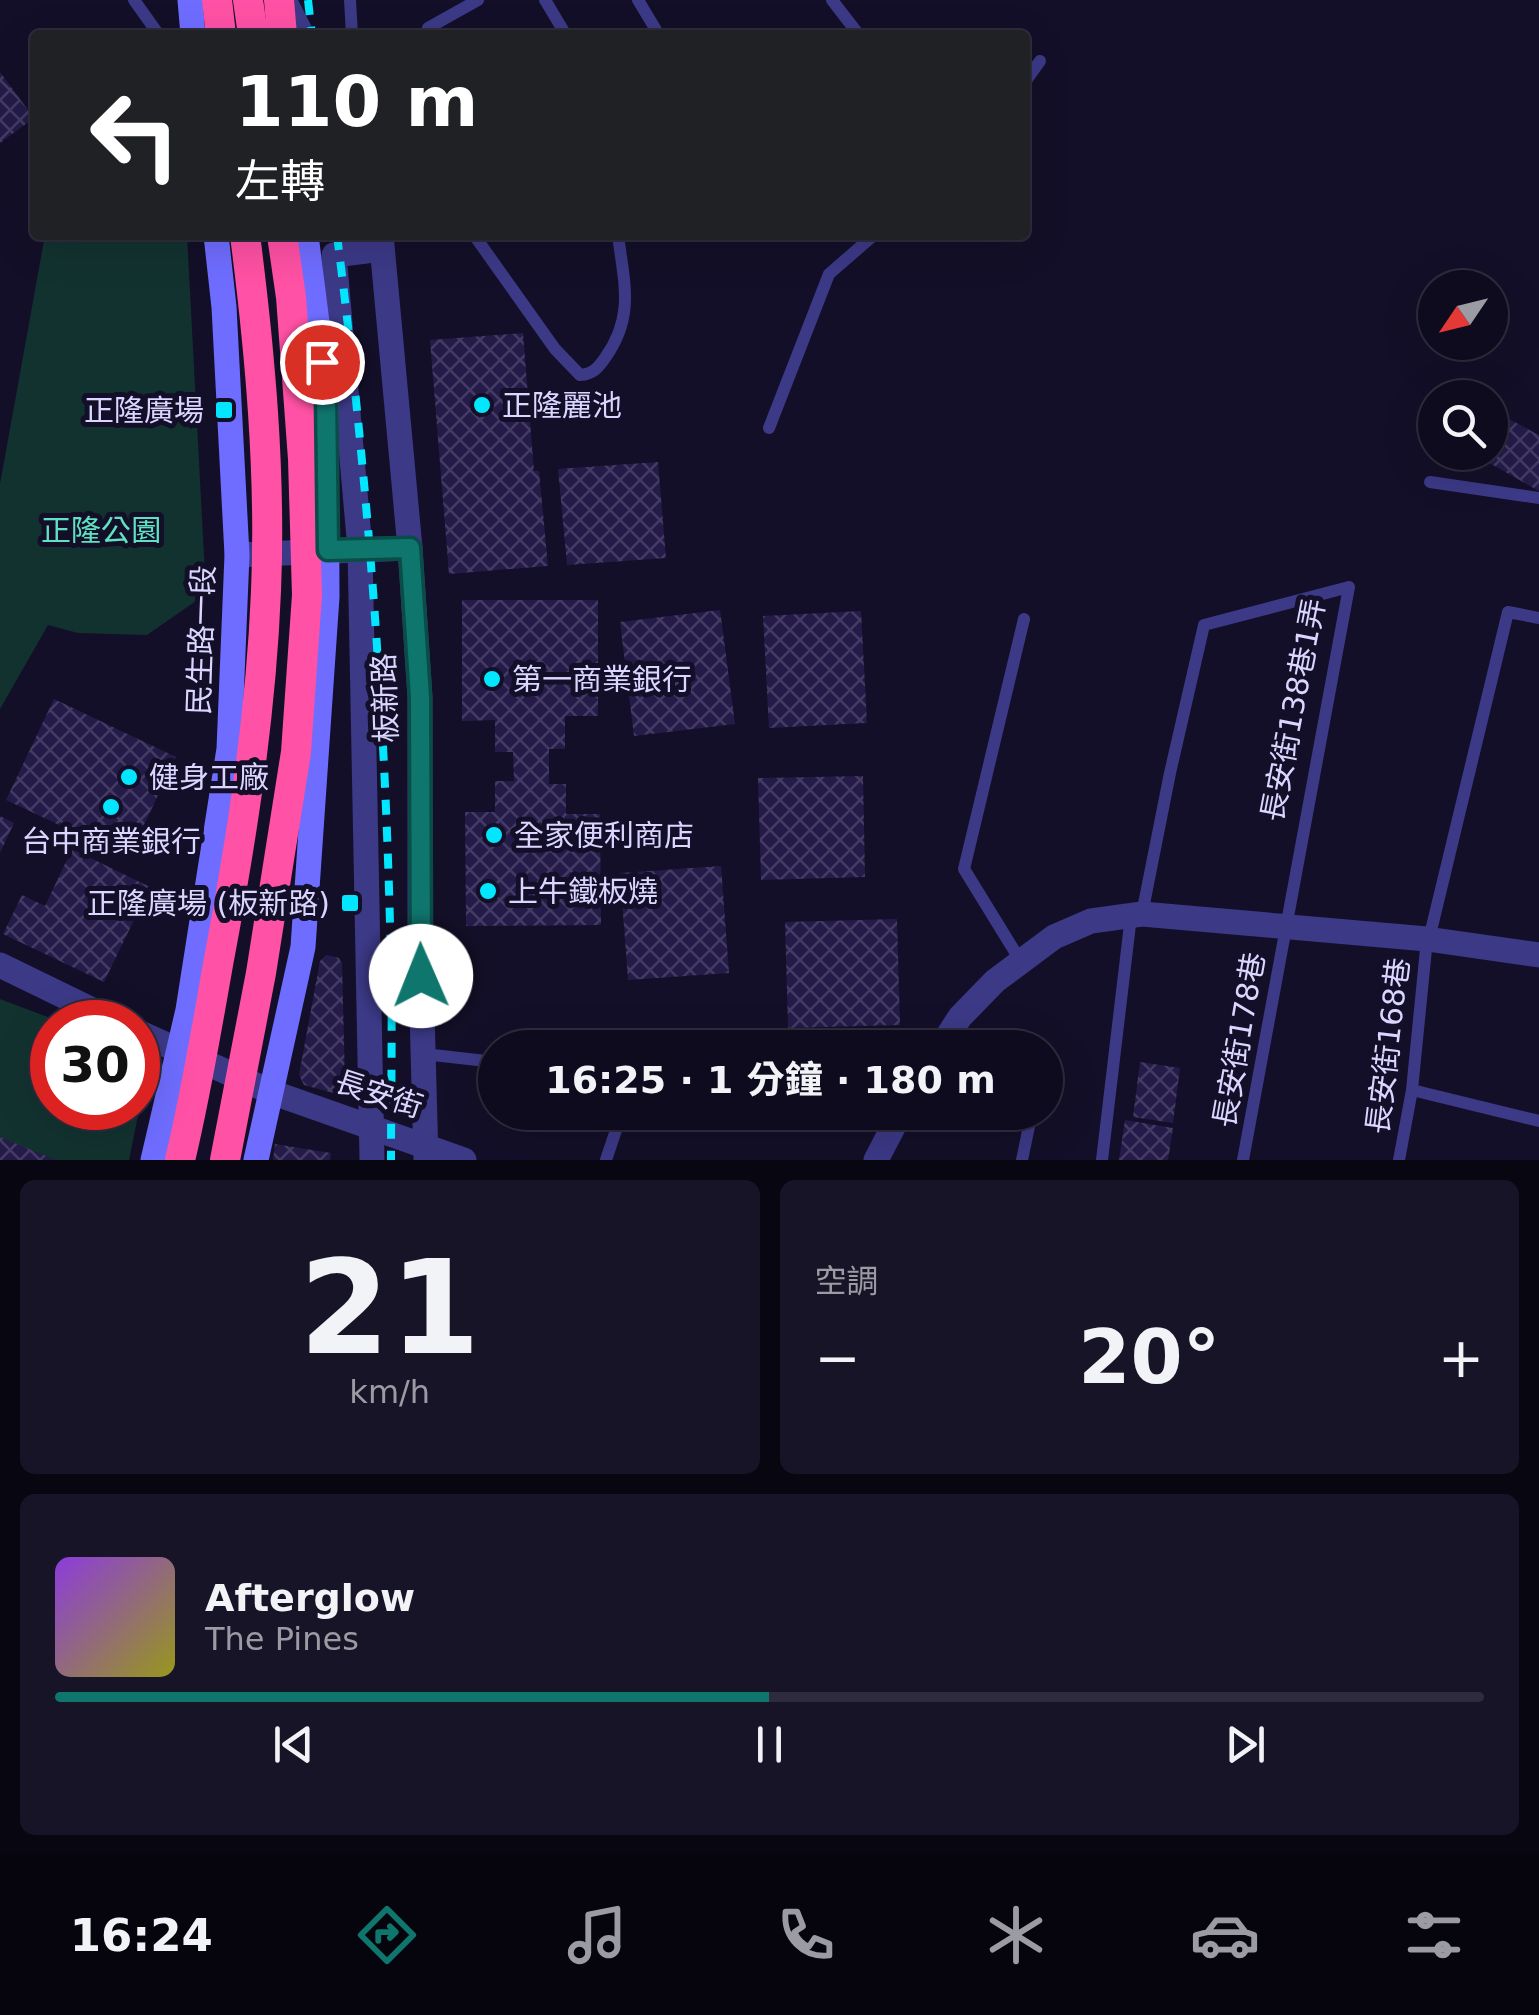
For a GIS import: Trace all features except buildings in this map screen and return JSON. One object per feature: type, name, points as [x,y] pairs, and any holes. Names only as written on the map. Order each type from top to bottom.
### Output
[{"type":"highway","points":[[217,0],[220,30]]},
{"type":"highway","points":[[248,0],[252,30]]},
{"type":"highway","points":[[280,0],[281,30]]},
{"type":"highway","points":[[180,1160],[246,810],[266,590],[256,314],[246,240]]},
{"type":"highway","points":[[225,1160],[258,991],[296,752],[307,596],[304,459],[286,240]]},
{"type":"main road","points":[[190,0],[193,30]]},
{"type":"main road","name":"民生路一段","points":[[153,1160],[179,1053],[229,749],[237,555],[224,307],[217,240]]},
{"type":"main road","points":[[256,1160],[303,947],[328,550],[326,394],[307,240]]},
{"type":"street","points":[[280,0],[299,30]]},
{"type":"street","name":"板新路","points":[[372,1160],[360,549],[334,255],[382,242],[420,697],[426,1152]]},
{"type":"street","points":[[237,555],[410,548]]},
{"type":"street","points":[[952,1030],[995,980],[1020,960],[1054,937],[1091,920],[1136,915],[1428,939],[1539,956]]},
{"type":"street","points":[[0,966],[71,1000]]},
{"type":"street","name":"長安街","points":[[160,1043],[426,1152],[464,1160]]},
{"type":"street","points":[[876,1160],[892,1130]]},
{"type":"lane","points":[[134,0],[155,30]]},
{"type":"lane","points":[[350,0],[352,30]]},
{"type":"lane","points":[[429,30],[478,0]]},
{"type":"lane","points":[[545,0],[560,30]]},
{"type":"lane","points":[[638,0],[656,30]]},
{"type":"lane","points":[[832,0],[856,30]]},
{"type":"lane","points":[[1030,75],[1040,61]]},
{"type":"lane","points":[[478,240],[555,349],[580,374],[587,375],[598,368],[619,338],[626,315],[618,240]]},
{"type":"lane","points":[[769,428],[829,274],[868,240]]},
{"type":"lane","points":[[1430,482],[1539,498]]},
{"type":"lane","name":"長安街138巷1弄","points":[[1136,915],[1204,625],[1349,588],[1285,928]]},
{"type":"lane","points":[[1428,939],[1508,612],[1539,618]]},
{"type":"lane","points":[[1020,960],[964,869],[1024,619]]},
{"type":"lane","points":[[1102,1160],[1136,915]]},
{"type":"lane","name":"長安街178巷","points":[[1243,1160],[1285,928]]},
{"type":"lane","name":"長安街168巷","points":[[1401,1160],[1428,939]]},
{"type":"lane","points":[[424,1054],[478,1060]]},
{"type":"lane","points":[[1412,1090],[1539,1121]]},
{"type":"lane","points":[[606,1160],[616,1130]]},
{"type":"lane","points":[[1022,1160],[1028,1130]]},
{"type":"green space","name":"正隆公園","points":[[44,240],[187,240],[206,594],[147,635],[78,633],[48,625],[0,709],[0,484]]},
{"type":"green space","points":[[0,999],[30,1010],[30,1130],[135,1130],[129,1160],[0,1160]]},
{"type":"railway","points":[[308,0],[311,30]]},
{"type":"railway","points":[[338,240],[357,407],[378,665],[391,954],[391,1160]]},
{"type":"place","name":"正隆麗池","points":[[482,405]]},
{"type":"place","name":"正隆廣場","points":[[224,410]]},
{"type":"place","name":"第一商業銀行","points":[[492,679]]},
{"type":"place","name":"健身工廠","points":[[129,777]]},
{"type":"place","name":"台中商業銀行","points":[[111,807]]},
{"type":"place","name":"全家便利商店","points":[[494,835]]},
{"type":"place","name":"上牛鐵板燒","points":[[488,891]]},
{"type":"place","name":"正隆廣場 (板新路)","points":[[350,903]]},
{"type":"route","points":[[322,362],[328,550],[410,548],[420,697],[421,976]]}]
